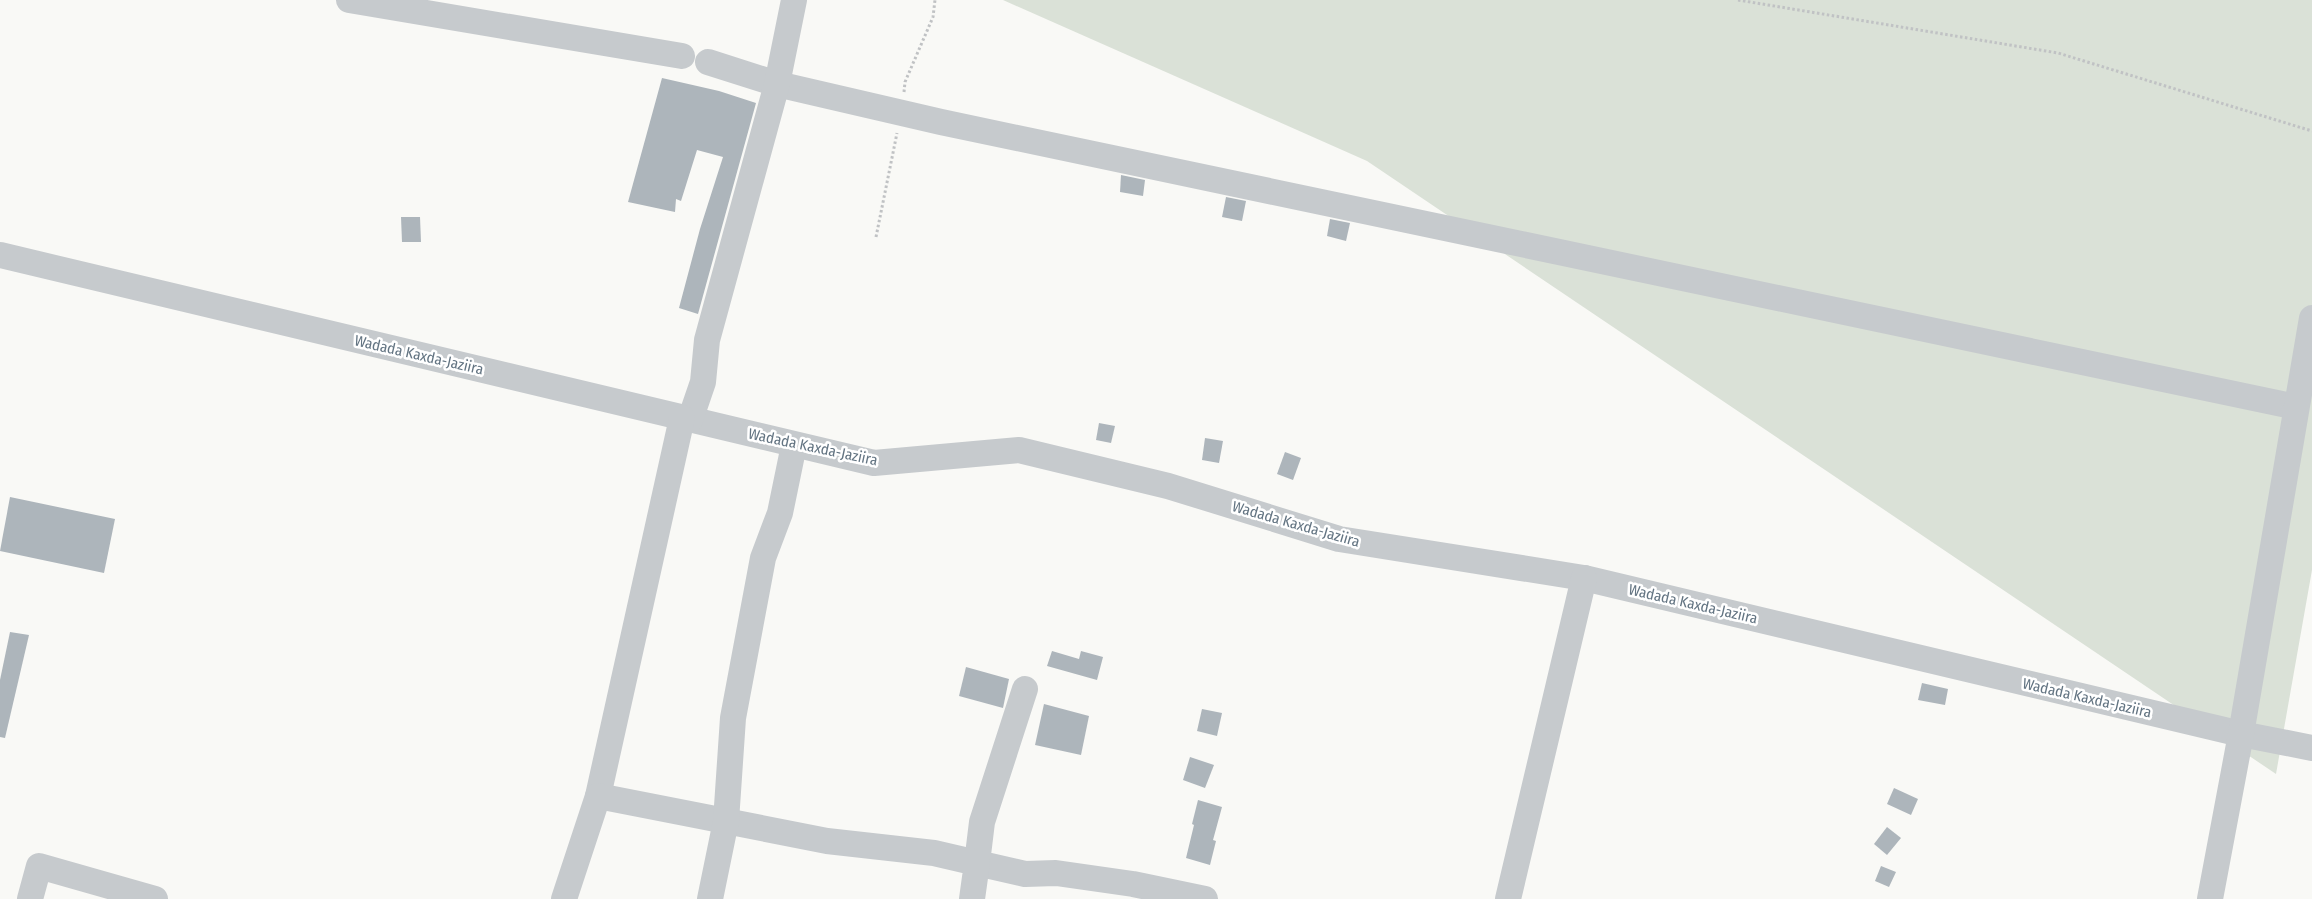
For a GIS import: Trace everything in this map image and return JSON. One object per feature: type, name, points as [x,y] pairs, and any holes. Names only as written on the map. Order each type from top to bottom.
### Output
[{"type":"street","points":[[349,0],[682,56]]},
{"type":"street","points":[[564,899],[598,796],[686,419],[703,382],[707,340],[777,84],[794,0]]},
{"type":"street","points":[[708,62],[777,84],[950,124],[2296,407]]},
{"type":"street","name":"Wadada Kaxda-Jaziira","points":[[0,255],[874,463],[1019,450],[1168,486],[1339,539],[1584,578],[2241,734],[2312,748]]},
{"type":"street","points":[[2210,899],[2241,734],[2312,318]]},
{"type":"street","points":[[710,899],[726,821],[733,718],[762,558],[780,513],[794,445]]},
{"type":"street","points":[[1508,899],[1584,578]]},
{"type":"street","points":[[972,899],[982,822],[1025,689]]},
{"type":"street","points":[[598,796],[827,841],[934,854],[1025,874],[1056,873],[1129,892],[1205,899]]},
{"type":"street","points":[[30,899],[39,866],[154,899]]},
{"type":"path","points":[[1738,0],[2058,53],[2312,131]]},
{"type":"shaded area","points":[[1003,0],[2312,0],[2312,570],[2276,774],[1367,161]]},
{"type":"building","points":[[662,78],[719,91],[756,103],[698,314],[679,308],[700,229],[723,157],[697,150],[681,201],[676,199],[675,212],[628,202]]},
{"type":"building","points":[[1121,175],[1145,180],[1143,196],[1120,192]]},
{"type":"building","points":[[1226,197],[1246,201],[1242,221],[1222,217]]},
{"type":"building","points":[[401,217],[420,217],[421,242],[402,242]]},
{"type":"building","points":[[1330,219],[1350,223],[1346,241],[1327,236]]},
{"type":"building","points":[[1099,423],[1115,426],[1111,443],[1096,440]]},
{"type":"building","points":[[1205,438],[1223,441],[1219,463],[1202,460]]},
{"type":"building","points":[[1285,452],[1301,458],[1293,480],[1277,474]]},
{"type":"building","points":[[10,497],[115,519],[104,573],[0,551]]},
{"type":"building","points":[[10,632],[29,635],[5,738],[0,737],[0,680]]},
{"type":"building","points":[[1052,651],[1079,659],[1081,651],[1103,657],[1097,680],[1047,666]]},
{"type":"building","points":[[966,667],[1009,679],[1003,708],[959,696]]},
{"type":"building","points":[[1922,683],[1948,689],[1945,705],[1918,700]]},
{"type":"building","points":[[1044,704],[1089,716],[1081,755],[1035,745]]},
{"type":"building","points":[[1202,709],[1222,713],[1217,736],[1197,731]]},
{"type":"building","points":[[1190,757],[1214,765],[1205,788],[1183,780]]},
{"type":"building","points":[[1894,788],[1918,799],[1911,815],[1887,804]]},
{"type":"building","points":[[1198,800],[1222,807],[1213,840],[1216,841],[1210,865],[1186,858]]},
{"type":"building","points":[[1887,827],[1901,838],[1887,855],[1874,844]]},
{"type":"building","points":[[1881,866],[1896,872],[1889,887],[1875,881]]}]
